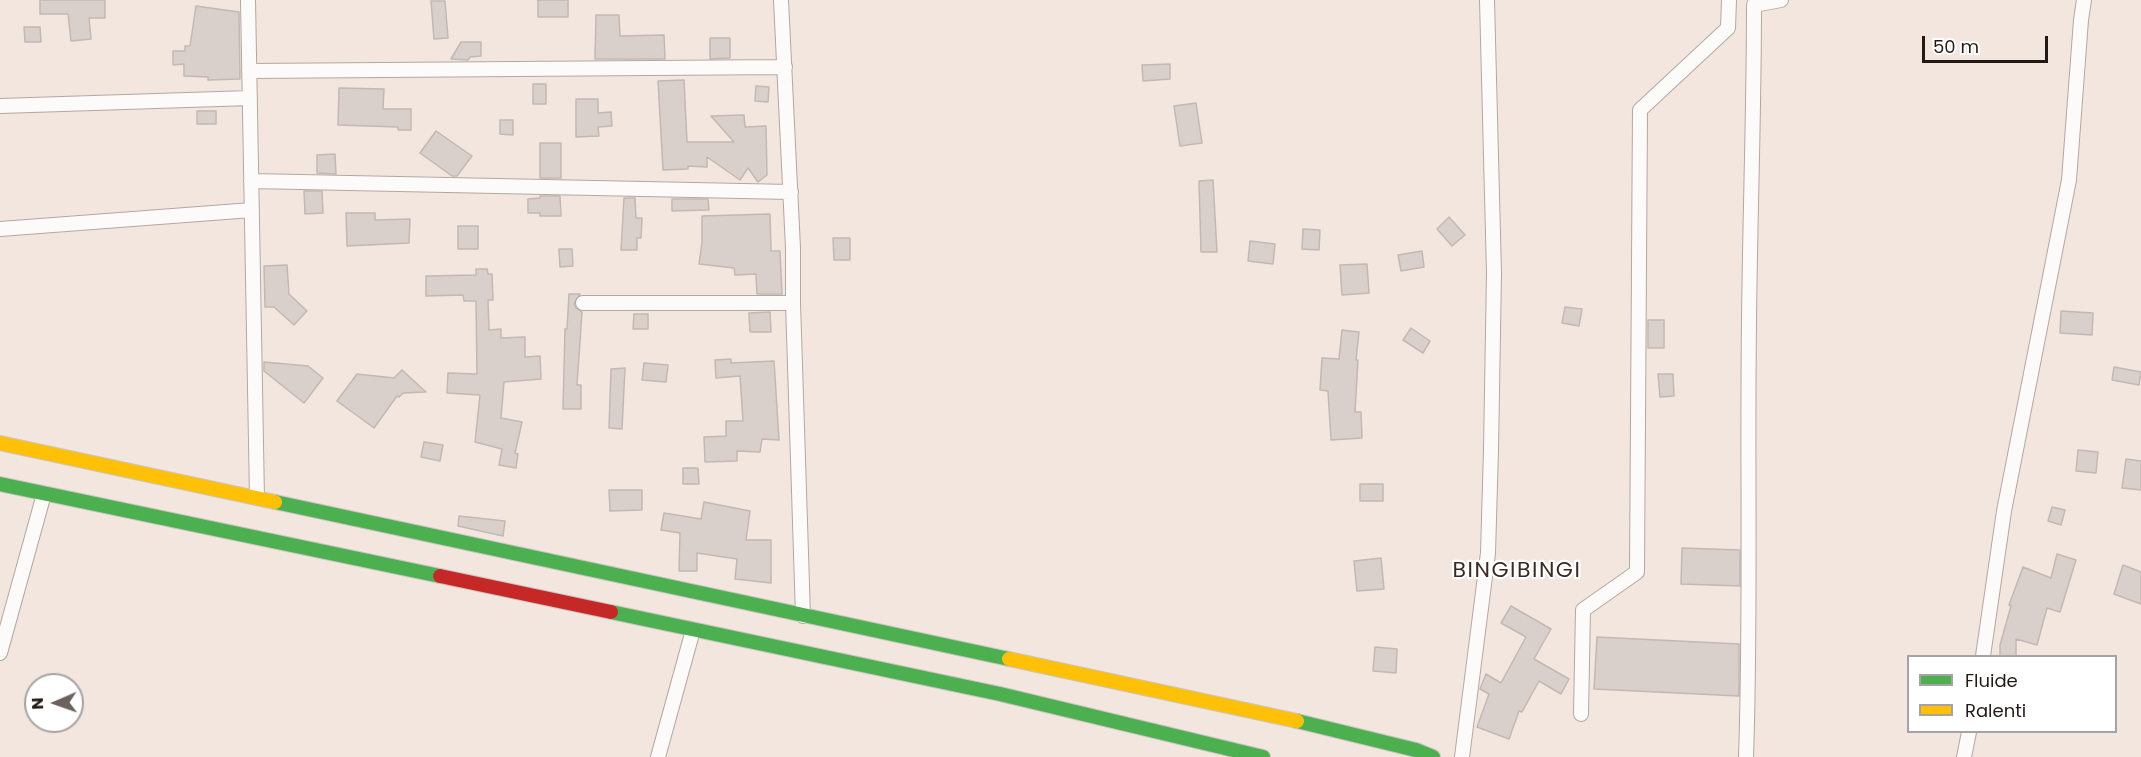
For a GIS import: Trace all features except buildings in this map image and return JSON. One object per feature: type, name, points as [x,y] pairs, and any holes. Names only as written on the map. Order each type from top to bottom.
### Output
[{"type":"highway","points":[[0,443],[1277,716],[1416,750],[1433,757]]},
{"type":"highway","points":[[0,484],[1000,694],[1263,757]]},
{"type":"street","points":[[248,0],[257,498]]},
{"type":"street","points":[[781,0],[791,192],[803,616]]},
{"type":"street","points":[[1462,757],[1488,553],[1494,273],[1486,0]]},
{"type":"street","points":[[1581,714],[1583,610],[1637,572],[1640,110],[1728,28],[1729,0]]},
{"type":"street","points":[[1746,757],[1750,650],[1749,323],[1754,5],[1782,0]]},
{"type":"street","points":[[1983,655],[2004,511],[2069,180],[2084,0]]},
{"type":"street","points":[[249,71],[785,67]]},
{"type":"street","points":[[0,106],[250,98]]},
{"type":"street","points":[[251,181],[791,192]]},
{"type":"street","points":[[0,229],[252,210]]},
{"type":"street","points":[[583,303],[793,303]]},
{"type":"street","points":[[0,653],[44,494]]},
{"type":"street","points":[[658,757],[693,630]]},
{"type":"street","points":[[1964,757],[1969,733]]},
{"type":"traffic: fast","points":[[0,484],[440,576]]},
{"type":"traffic: fast","points":[[275,502],[1009,659]]},
{"type":"traffic: fast","points":[[611,612],[1000,694],[1263,757]]},
{"type":"traffic: fast","points":[[1297,721],[1416,750],[1433,757]]},
{"type":"traffic: slow","points":[[0,443],[275,502]]},
{"type":"traffic: slow","points":[[1009,659],[1297,721]]},
{"type":"traffic: jam","points":[[440,576],[611,612]]},
{"type":"district","name":"BINGIBINGI","points":[[1517,571]]}]
